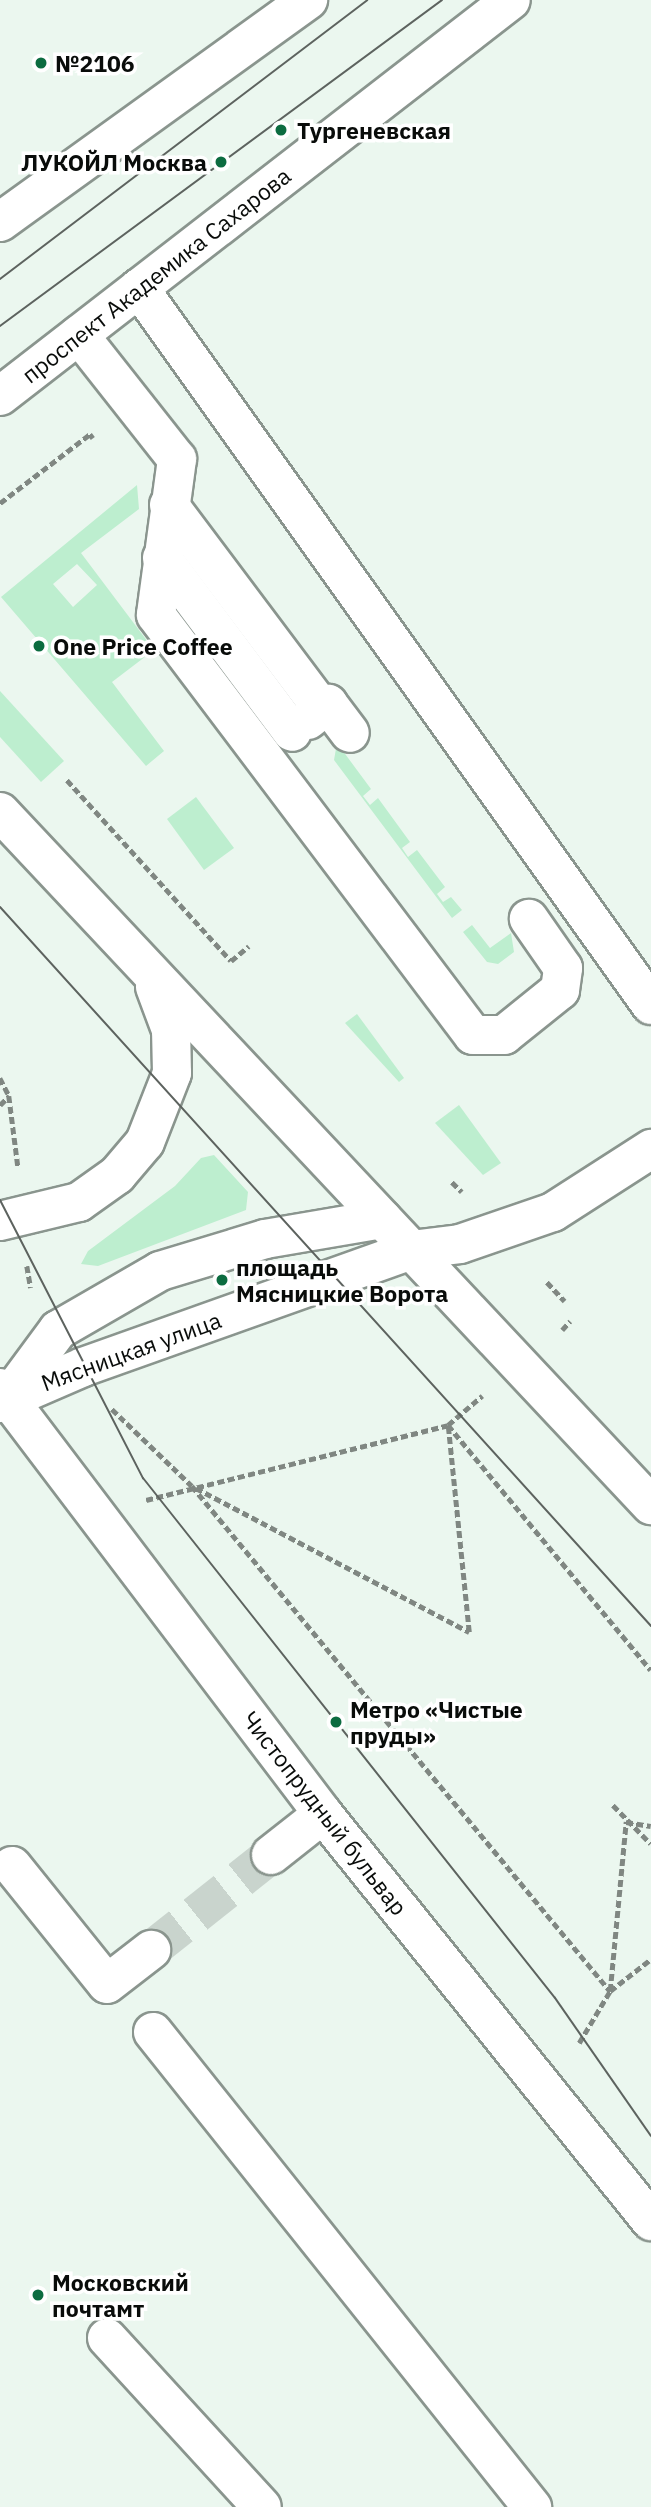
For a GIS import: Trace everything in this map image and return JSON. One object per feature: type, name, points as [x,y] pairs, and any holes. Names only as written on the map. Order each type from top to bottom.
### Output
[{"type":"main road","points":[[0,222],[308,0]]},
{"type":"main road","name":"проспект Академика Сахарова","points":[[0,396],[511,0]]},
{"type":"main road","points":[[139,288],[651,1005]]},
{"type":"main road","points":[[79,335],[177,459],[156,615],[472,1035],[504,1035],[560,990],[563,968],[529,919]]},
{"type":"main road","points":[[169,505],[333,715],[292,732],[262,754]]},
{"type":"main road","points":[[162,558],[292,732]]},
{"type":"main road","points":[[0,812],[152,978],[651,1505]]},
{"type":"main road","points":[[0,1221],[79,1202],[117,1175],[145,1142],[172,1073],[171,1030],[152,978]]},
{"type":"main road","name":"Мясницкая улица","points":[[2,1397],[411,1250],[460,1244],[553,1212],[651,1149]]},
{"type":"main road","points":[[2,1397],[58,1331],[160,1271],[265,1239],[382,1219]]},
{"type":"main road","name":"Чистопрудный бульвар","points":[[2,1397],[323,1814],[651,2221]]},
{"type":"main road","points":[[271,1855],[323,1814]]},
{"type":"main road","points":[[12,1866],[107,1984],[151,1950]]},
{"type":"main road","points":[[153,2032],[532,2507]]},
{"type":"main road","points":[[107,2339],[262,2507]]},
{"type":"path","points":[[0,503],[90,434],[97,443]]},
{"type":"path","points":[[67,780],[231,961],[248,946]]},
{"type":"path","points":[[0,1078],[9,1097],[19,1174]]},
{"type":"path","points":[[0,1105],[9,1097]]},
{"type":"path","points":[[27,1258],[35,1294]]},
{"type":"path","points":[[547,1282],[565,1301]]},
{"type":"path","points":[[562,1330],[570,1321]]},
{"type":"path","points":[[145,1500],[192,1486],[448,1424],[492,1388]]},
{"type":"path","points":[[108,1405],[192,1486],[610,1991]]},
{"type":"path","points":[[192,1486],[469,1632],[448,1424]]},
{"type":"path","points":[[448,1424],[651,1670]]},
{"type":"path","points":[[613,1805],[626,1822],[651,1844]]},
{"type":"path","points":[[610,1991],[626,1822]]},
{"type":"path","points":[[626,1822],[651,1826]]},
{"type":"path","points":[[579,2043],[610,1991],[651,1959]]},
{"type":"green space","points":[[137,485],[139,509],[81,553],[154,650],[112,682],[164,751],[146,766],[1,597]],"holes":[[[77,564],[97,585],[73,607],[53,584]]]},
{"type":"green space","points":[[0,691],[64,761],[41,782],[0,737]]},
{"type":"green space","points":[[337,743],[371,789],[363,796],[370,805],[378,798],[410,842],[402,848],[408,857],[417,850],[445,887],[437,894],[443,902],[451,897],[462,910],[452,918],[334,760]]},
{"type":"green space","points":[[196,797],[234,848],[204,870],[167,819]]},
{"type":"green space","points":[[472,925],[490,948],[511,933],[514,952],[498,964],[487,962],[463,932]]},
{"type":"green space","points":[[357,1014],[404,1078],[399,1082],[345,1023]]},
{"type":"green space","points":[[459,1105],[501,1163],[483,1175],[435,1123]]},
{"type":"green space","points":[[214,1155],[248,1192],[246,1210],[98,1266],[81,1264],[88,1251],[175,1186],[201,1158]]},
{"type":"tunnel","points":[[151,1950],[271,1855]]},
{"type":"tram line","points":[[0,279],[367,0]]},
{"type":"tram line","points":[[0,326],[442,0]]},
{"type":"tram line","points":[[0,907],[651,1626]]},
{"type":"tram line","points":[[0,1200],[143,1478],[555,1998],[651,2136]]},
{"type":"place","name":"№2106","points":[[41,63]]},
{"type":"place","name":"Тургеневская","points":[[281,130]]},
{"type":"place","name":"ЛУКОЙЛ Москва","points":[[221,162]]},
{"type":"place","name":"One Price Coffee","points":[[39,646]]},
{"type":"place","name":"площадь Мясницкие Ворота","points":[[222,1280]]},
{"type":"place","name":"Метро «Чистые пруды»","points":[[336,1722]]},
{"type":"place","name":"Московский почтамт","points":[[38,2295]]}]
